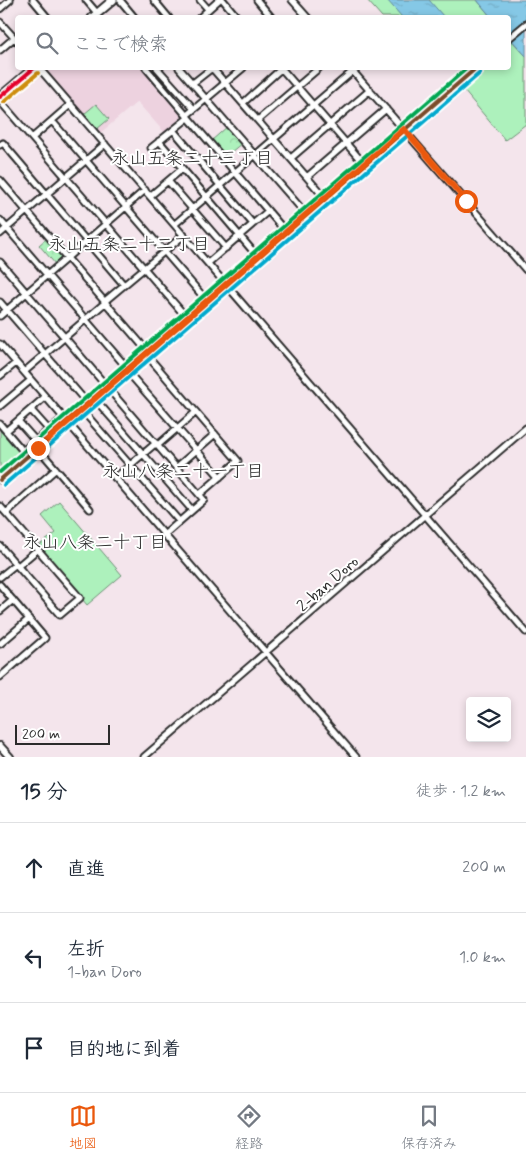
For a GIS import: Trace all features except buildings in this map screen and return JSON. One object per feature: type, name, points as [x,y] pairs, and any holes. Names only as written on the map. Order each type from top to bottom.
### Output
[{"type":"highway","points":[[95,15],[110,1]]},
{"type":"highway","points":[[0,97],[32,70]]},
{"type":"main road","points":[[0,746],[10,757]]},
{"type":"street","points":[[0,9],[10,0]]},
{"type":"street","points":[[33,0],[46,15]]},
{"type":"street","points":[[86,0],[95,15]]},
{"type":"street","points":[[120,0],[132,15]]},
{"type":"street","points":[[154,0],[166,15]]},
{"type":"street","points":[[200,0],[208,9]]},
{"type":"street","points":[[203,15],[221,0],[235,15]]},
{"type":"street","points":[[257,0],[270,15]]},
{"type":"street","points":[[292,0],[303,15]]},
{"type":"street","points":[[0,22],[15,39]]},
{"type":"street","points":[[511,37],[526,24]]},
{"type":"street","points":[[0,50],[15,41]]},
{"type":"street","points":[[41,70],[526,632]]},
{"type":"street","points":[[148,70],[286,232]]},
{"type":"street","points":[[160,70],[194,109]]},
{"type":"street","points":[[181,70],[306,214]]},
{"type":"street","points":[[193,84],[210,70]]},
{"type":"street","points":[[214,70],[325,198]]},
{"type":"street","points":[[151,148],[240,70]]},
{"type":"street","points":[[243,103],[279,70]]},
{"type":"street","points":[[283,70],[364,164]]},
{"type":"street","points":[[258,120],[317,70]]},
{"type":"street","points":[[175,224],[314,105],[351,70]]},
{"type":"street","points":[[353,70],[526,270]]},
{"type":"street","points":[[0,424],[23,451],[48,429],[82,410],[257,256],[474,70]]},
{"type":"street","points":[[291,158],[370,90]]},
{"type":"street","points":[[0,101],[187,318]]},
{"type":"street","points":[[32,138],[71,104]]},
{"type":"street","points":[[307,177],[386,108]]},
{"type":"street","points":[[52,122],[207,301]]},
{"type":"street","points":[[173,130],[253,224]]},
{"type":"street","points":[[159,141],[257,256]]},
{"type":"street","points":[[0,145],[3,143],[124,285]]},
{"type":"street","points":[[0,234],[105,144]]},
{"type":"street","points":[[150,196],[182,169]]},
{"type":"street","points":[[0,180],[106,302],[238,461],[200,494]]},
{"type":"street","points":[[168,181],[226,248]]},
{"type":"street","points":[[0,316],[146,190]]},
{"type":"street","points":[[208,263],[268,211]]},
{"type":"street","points":[[0,220],[220,477]]},
{"type":"street","points":[[24,372],[184,235]]},
{"type":"street","points":[[0,262],[204,500],[164,535]]},
{"type":"street","points":[[0,302],[88,404]]},
{"type":"street","points":[[0,345],[356,757]]},
{"type":"street","points":[[0,376],[16,363]]},
{"type":"street","points":[[0,406],[31,380]]},
{"type":"street","points":[[6,431],[45,397]]},
{"type":"street","points":[[95,399],[192,510]]},
{"type":"street","points":[[30,410],[48,429]]},
{"type":"street","points":[[82,410],[179,521]]},
{"type":"street","points":[[115,478],[196,412]]},
{"type":"street","points":[[18,420],[35,440]]},
{"type":"street","points":[[0,480],[38,448],[65,420]]},
{"type":"street","name":"2-ban Doro","points":[[144,757],[526,428]]},
{"type":"street","points":[[177,467],[215,434]]},
{"type":"street","points":[[38,448],[90,509]]},
{"type":"street","points":[[6,512],[56,469]]},
{"type":"street","points":[[0,506],[80,598],[60,615],[0,546]]},
{"type":"street","points":[[0,577],[38,549]]},
{"type":"street","points":[[0,585],[45,638],[0,677]]},
{"type":"street","points":[[0,611],[13,600]]},
{"type":"street","points":[[1,641],[30,619]]},
{"type":"shaded area","points":[[45,70],[145,70],[185,116],[165,133],[137,102],[99,134]]},
{"type":"green space","points":[[367,0],[477,0],[489,15],[380,15]]},
{"type":"green space","points":[[511,40],[526,56],[526,124],[505,140],[459,85],[478,70],[511,70]]},
{"type":"green space","points":[[96,104],[109,119],[97,129],[84,114]]},
{"type":"green space","points":[[228,126],[242,143],[225,157],[211,141]]},
{"type":"green space","points":[[47,238],[62,256],[56,265],[39,245]]},
{"type":"green space","points":[[0,424],[26,454],[0,476]]},
{"type":"green space","points":[[59,501],[122,575],[87,605],[38,546],[56,533],[42,516]]},
{"type":"water","points":[[387,0],[429,0],[442,15],[400,15]]},
{"type":"water","points":[[477,0],[526,0],[526,56],[511,39],[511,15],[489,15]]},
{"type":"waterway","points":[[454,81],[466,70]]},
{"type":"waterway","points":[[403,125],[447,87]]},
{"type":"waterway","points":[[392,136],[396,132]]},
{"type":"waterway","points":[[383,143],[389,138]]},
{"type":"waterway","points":[[375,150],[379,147]]},
{"type":"waterway","points":[[365,159],[372,153]]},
{"type":"waterway","points":[[342,179],[349,173]]},
{"type":"waterway","points":[[334,186],[339,182]]},
{"type":"waterway","points":[[327,192],[331,188]]},
{"type":"waterway","points":[[306,210],[319,199]]},
{"type":"waterway","points":[[286,227],[302,213]]},
{"type":"waterway","points":[[276,236],[281,232]]},
{"type":"waterway","points":[[268,242],[272,240]]},
{"type":"waterway","points":[[257,252],[262,247]]},
{"type":"waterway","points":[[240,267],[247,261]]},
{"type":"waterway","points":[[230,275],[236,270]]},
{"type":"waterway","points":[[207,296],[214,290]]},
{"type":"waterway","points":[[187,313],[202,300]]},
{"type":"waterway","points":[[148,347],[182,317]]},
{"type":"waterway","points":[[128,365],[143,351]]},
{"type":"waterway","points":[[108,382],[124,368]]},
{"type":"waterway","points":[[88,400],[103,386]]},
{"type":"waterway","points":[[70,414],[83,403]]},
{"type":"waterway","points":[[468,474],[526,424]]},
{"type":"waterway","points":[[25,453],[41,440]]},
{"type":"waterway","points":[[0,474],[22,454]]},
{"type":"waterway","points":[[442,497],[463,478]]},
{"type":"waterway","points":[[425,510],[438,500]]},
{"type":"waterway","points":[[377,552],[420,514]]},
{"type":"waterway","points":[[370,558],[374,555]]},
{"type":"waterway","points":[[330,593],[366,561]]},
{"type":"waterway","points":[[266,648],[328,595]]},
{"type":"waterway","points":[[211,696],[261,652]]},
{"type":"waterway","points":[[195,709],[206,700]]},
{"type":"waterway","points":[[140,757],[148,750]]},
{"type":"transit line","points":[[0,97],[32,70]]},
{"type":"transit line","points":[[0,472],[465,70]]},
{"type":"transit line","points":[[0,480],[474,70]]},
{"type":"transit line","points":[[4,102],[38,73]]},
{"type":"transit line","points":[[4,485],[480,73]]},
{"type":"district","name":"永山五条二十三丁目","points":[[192,158]]},
{"type":"district","name":"永山五条二十二丁目","points":[[129,244]]},
{"type":"district","name":"永山八条二十一丁目","points":[[183,471]]},
{"type":"district","name":"永山八条二十丁目","points":[[95,542]]},
{"type":"route","points":[[38,448],[404,129],[466,201]]}]
